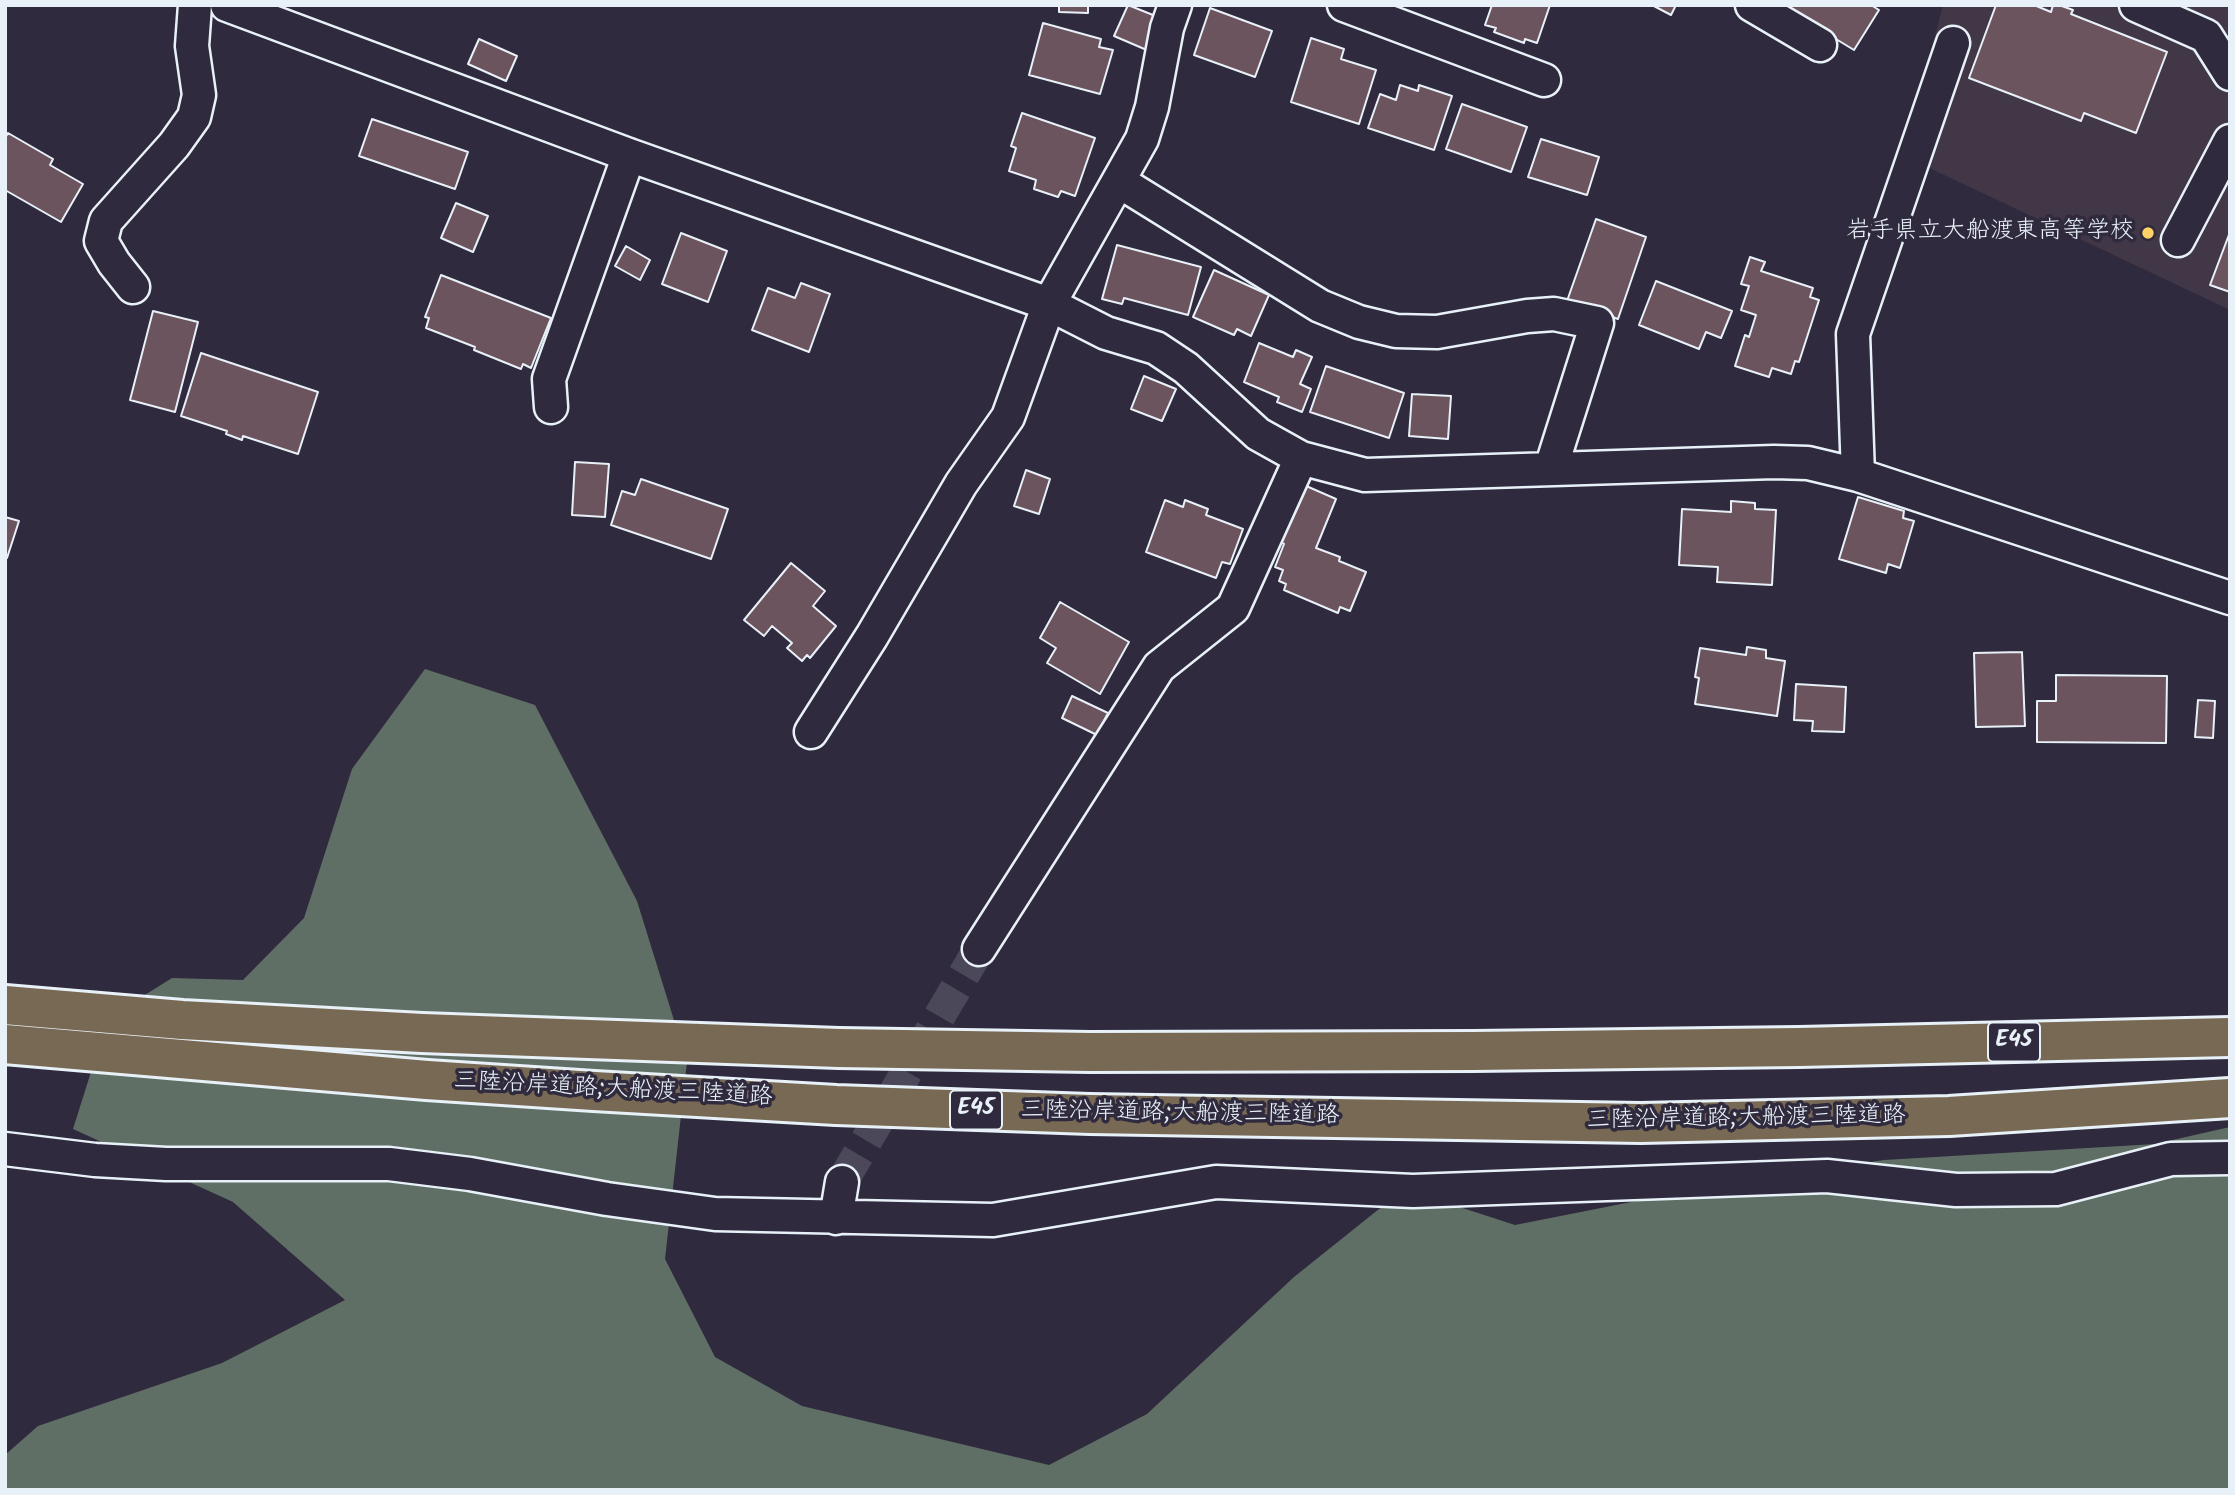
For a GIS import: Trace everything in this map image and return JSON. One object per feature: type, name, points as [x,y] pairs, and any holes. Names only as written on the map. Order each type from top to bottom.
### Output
[{"type":"highway","name":"三陸沿岸道路;大船渡三陸道路","points":[[5,1004],[182,1020],[422,1033],[839,1048],[1090,1052],[1799,1047],[2230,1037]]},
{"type":"highway","name":"三陸沿岸道路;大船渡三陸道路","points":[[5,1044],[427,1080],[566,1089],[836,1105],[1090,1114],[1641,1124],[1949,1116],[2230,1098]]},
{"type":"street","points":[[132,287],[101,241],[106,221],[174,145],[194,117],[199,94],[192,46],[195,5]]},
{"type":"street","points":[[811,732],[872,636],[961,484],[1008,417],[1049,304],[1142,139],[1152,107],[1167,28],[1175,5]]},
{"type":"street","points":[[1344,5],[1544,80]]},
{"type":"street","points":[[1752,5],[1820,46]]},
{"type":"street","points":[[2136,5],[2206,37],[2230,74]]},
{"type":"street","points":[[244,8],[629,155],[1049,304],[1106,332],[1156,348],[1186,368],[1258,434],[1301,458],[1365,475],[1808,463],[1858,475],[2230,598]]},
{"type":"street","points":[[1858,475],[1853,334],[1952,43],[1951,48]]},
{"type":"street","points":[[2178,240],[2230,141]]},
{"type":"street","points":[[551,407],[549,379],[629,155]]},
{"type":"street","points":[[1120,182],[1320,306],[1359,322],[1396,331],[1437,332],[1527,316],[1554,314],[1597,323],[1551,468]]},
{"type":"street","points":[[979,949],[1159,667],[1233,608],[1301,458]]},
{"type":"street","points":[[5,1149],[94,1160],[166,1164],[389,1164],[470,1174],[607,1199],[715,1214],[836,1219],[993,1220],[1216,1181],[1413,1191],[1827,1176],[1956,1190],[2056,1189],[2171,1159],[2230,1158]]},
{"type":"street","points":[[836,1219],[842,1182]]},
{"type":"shaded area","name":"岩手県立大船渡東高等学校","points":[[1943,5],[2230,5],[2230,310],[1904,156]]},
{"type":"green space","points":[[425,669],[535,705],[637,901],[687,1062],[665,1259],[715,1357],[802,1406],[1049,1465],[1147,1414],[1294,1277],[1404,1189],[1515,1225],[1712,1186],[1884,1160],[2155,1144],[2230,1127],[2230,1490],[5,1490],[5,1455],[38,1426],[222,1363],[345,1300],[233,1202],[73,1129],[108,1018],[172,978],[243,980],[304,918],[352,769]]},
{"type":"building","points":[[1059,5],[1088,5],[1088,13],[1059,12]]},
{"type":"building","points":[[1128,5],[1163,19],[1149,51],[1114,36]]},
{"type":"building","points":[[1492,5],[1550,5],[1537,43],[1525,39],[1524,43],[1494,32],[1496,28],[1485,25]]},
{"type":"building","points":[[1652,5],[1676,5],[1671,15]]},
{"type":"building","points":[[1780,5],[1871,5],[1879,10],[1854,50]]},
{"type":"building","points":[[1996,5],[2034,5],[2051,12],[2053,5],[2059,5],[2073,10],[2071,14],[2167,52],[2136,133],[2084,113],[2081,121],[1969,78]]},
{"type":"building","points":[[1210,8],[1272,31],[1255,77],[1194,55]]},
{"type":"building","points":[[1043,23],[1101,39],[1099,47],[1113,50],[1100,94],[1029,75]]},
{"type":"building","points":[[1311,38],[1344,49],[1341,59],[1376,70],[1359,124],[1291,102]]},
{"type":"building","points":[[479,39],[517,56],[506,81],[468,64]]},
{"type":"building","points":[[1400,85],[1418,91],[1419,85],[1452,96],[1434,150],[1368,128],[1380,94],[1396,100]]},
{"type":"building","points":[[1462,104],[1527,127],[1511,172],[1446,149]]},
{"type":"building","points":[[1022,113],[1095,138],[1075,196],[1061,191],[1058,197],[1034,189],[1036,180],[1009,171],[1016,148],[1011,146]]},
{"type":"building","points":[[372,119],[468,152],[455,189],[359,156]]},
{"type":"building","points":[[8,133],[53,159],[50,165],[83,184],[61,222],[5,190],[5,138]]},
{"type":"building","points":[[1541,139],[1599,157],[1587,195],[1528,177]]},
{"type":"building","points":[[456,203],[488,216],[473,252],[441,238]]},
{"type":"building","points":[[1596,219],[1646,237],[1618,319],[1567,301]]},
{"type":"building","points":[[2230,232],[2230,292],[2210,285]]},
{"type":"building","points":[[681,233],[727,251],[708,302],[662,284]]},
{"type":"building","points":[[1117,245],[1201,267],[1188,315],[1124,298],[1122,304],[1102,299]]},
{"type":"building","points":[[626,246],[650,260],[640,280],[615,266]]},
{"type":"building","points":[[1750,257],[1765,262],[1761,271],[1813,288],[1810,297],[1819,300],[1799,362],[1795,361],[1791,374],[1772,368],[1769,377],[1735,366],[1745,335],[1749,337],[1756,315],[1741,310],[1749,286],[1741,284]]},
{"type":"building","points":[[1214,270],[1269,295],[1251,336],[1237,329],[1234,335],[1193,317]]},
{"type":"building","points":[[441,275],[551,318],[531,368],[523,364],[521,369],[426,328],[429,318],[425,317]]},
{"type":"building","points":[[1656,281],[1732,311],[1721,338],[1706,332],[1699,349],[1639,325]]},
{"type":"building","points":[[801,283],[830,294],[809,352],[752,330],[768,288],[795,298]]},
{"type":"building","points":[[153,311],[198,322],[175,412],[130,400]]},
{"type":"building","points":[[1259,343],[1293,357],[1296,350],[1312,357],[1300,384],[1311,389],[1302,412],[1277,402],[1279,397],[1244,382]]},
{"type":"building","points":[[201,353],[318,392],[298,454],[243,436],[242,440],[226,434],[227,431],[181,416]]},
{"type":"building","points":[[1326,366],[1404,393],[1389,438],[1310,412]]},
{"type":"building","points":[[1144,376],[1176,389],[1162,421],[1131,409]]},
{"type":"building","points":[[1412,394],[1451,396],[1448,439],[1409,436]]},
{"type":"building","points":[[575,462],[609,464],[605,517],[572,515]]},
{"type":"building","points":[[1026,470],[1050,479],[1039,514],[1014,506]]},
{"type":"building","points":[[641,479],[728,509],[711,559],[611,525],[622,491],[635,495]]},
{"type":"building","points":[[1304,485],[1336,499],[1316,548],[1340,557],[1339,561],[1366,572],[1350,611],[1340,607],[1338,613],[1284,590],[1286,584],[1279,581],[1283,570],[1275,567],[1284,544],[1280,542]]},
{"type":"building","points":[[1858,497],[1904,511],[1903,518],[1914,521],[1900,568],[1888,564],[1886,573],[1839,559]]},
{"type":"building","points":[[1165,500],[1183,507],[1185,500],[1208,509],[1206,515],[1243,529],[1230,564],[1222,562],[1216,578],[1146,552]]},
{"type":"building","points":[[1731,501],[1755,503],[1755,509],[1776,510],[1772,585],[1717,582],[1718,567],[1679,565],[1682,509],[1731,512]]},
{"type":"building","points":[[5,517],[19,521],[7,558],[5,558]]},
{"type":"building","points":[[791,563],[825,591],[813,606],[836,626],[810,658],[807,655],[802,661],[787,648],[792,643],[772,626],[764,636],[744,620]]},
{"type":"building","points":[[1060,602],[1129,642],[1100,694],[1047,663],[1056,648],[1040,638]]},
{"type":"building","points":[[1747,647],[1766,650],[1766,658],[1785,661],[1777,716],[1695,704],[1699,678],[1695,677],[1700,648],[1746,655]]},
{"type":"building","points":[[2022,652],[2025,726],[1976,727],[1974,653]]},
{"type":"building","points":[[2056,675],[2167,676],[2166,743],[2037,742],[2037,701],[2056,701]]},
{"type":"building","points":[[1796,684],[1846,687],[1844,732],[1812,731],[1813,721],[1794,720]]},
{"type":"building","points":[[1072,696],[1108,713],[1097,735],[1062,718]]},
{"type":"building","points":[[2198,700],[2215,701],[2213,738],[2195,737]]},
{"type":"tunnel","points":[[842,1182],[979,949]]},
{"type":"place","name":"岩手県立大船渡東高等学校","points":[[2148,233]]}]
